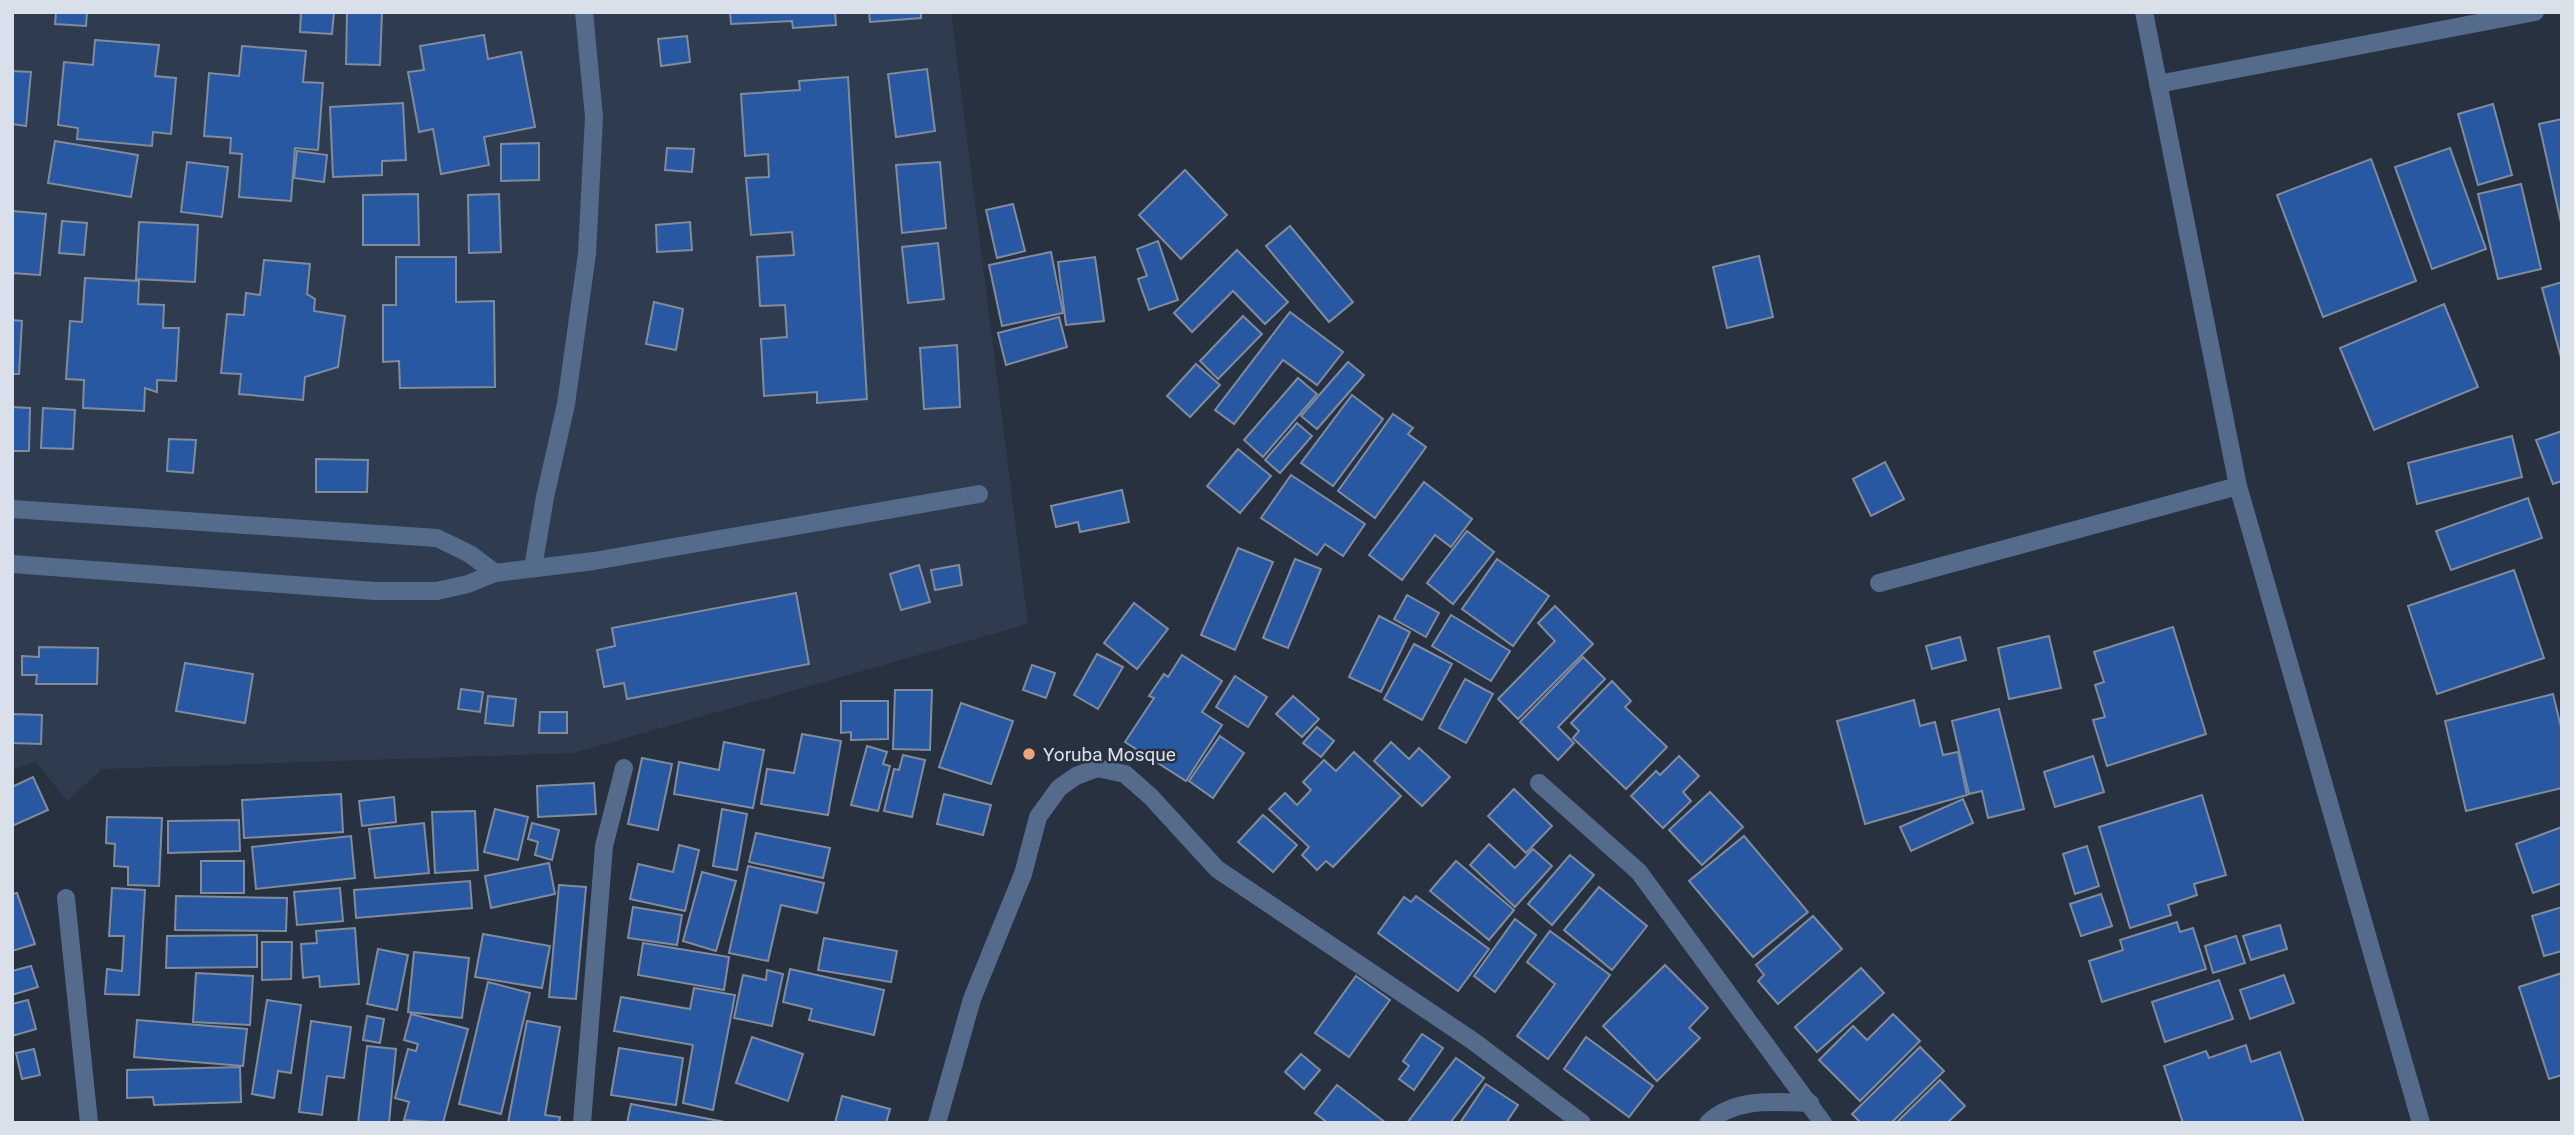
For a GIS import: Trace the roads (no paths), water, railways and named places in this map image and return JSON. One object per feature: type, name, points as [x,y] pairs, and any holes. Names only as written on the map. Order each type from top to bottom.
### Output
[{"type":"street","points":[[533,568],[545,497],[566,404],[587,254],[594,117],[584,12]]},
{"type":"street","points":[[2144,12],[2238,486],[2421,1123]]},
{"type":"street","points":[[2158,84],[2535,12]]},
{"type":"street","points":[[1879,583],[2238,486]]},
{"type":"street","points":[[12,564],[375,591],[438,591],[468,584],[495,573],[594,561],[978,494]]},
{"type":"street","points":[[12,509],[437,538],[470,554],[495,573]]},
{"type":"street","points":[[582,1123],[604,846],[624,768]]},
{"type":"street","points":[[937,1123],[972,999],[1023,874],[1038,817],[1059,788],[1076,776],[1097,768],[1125,774],[1151,797],[1217,869],[1473,1041],[1582,1123]]},
{"type":"street","points":[[1539,783],[1639,872],[1823,1123]]},
{"type":"street","points":[[66,898],[89,1123]]},
{"type":"street","points":[[1708,1123],[1722,1109],[1766,1101],[1810,1103]]},
{"type":"place","name":"Yoruba Mosque","points":[[1029,754]]}]
